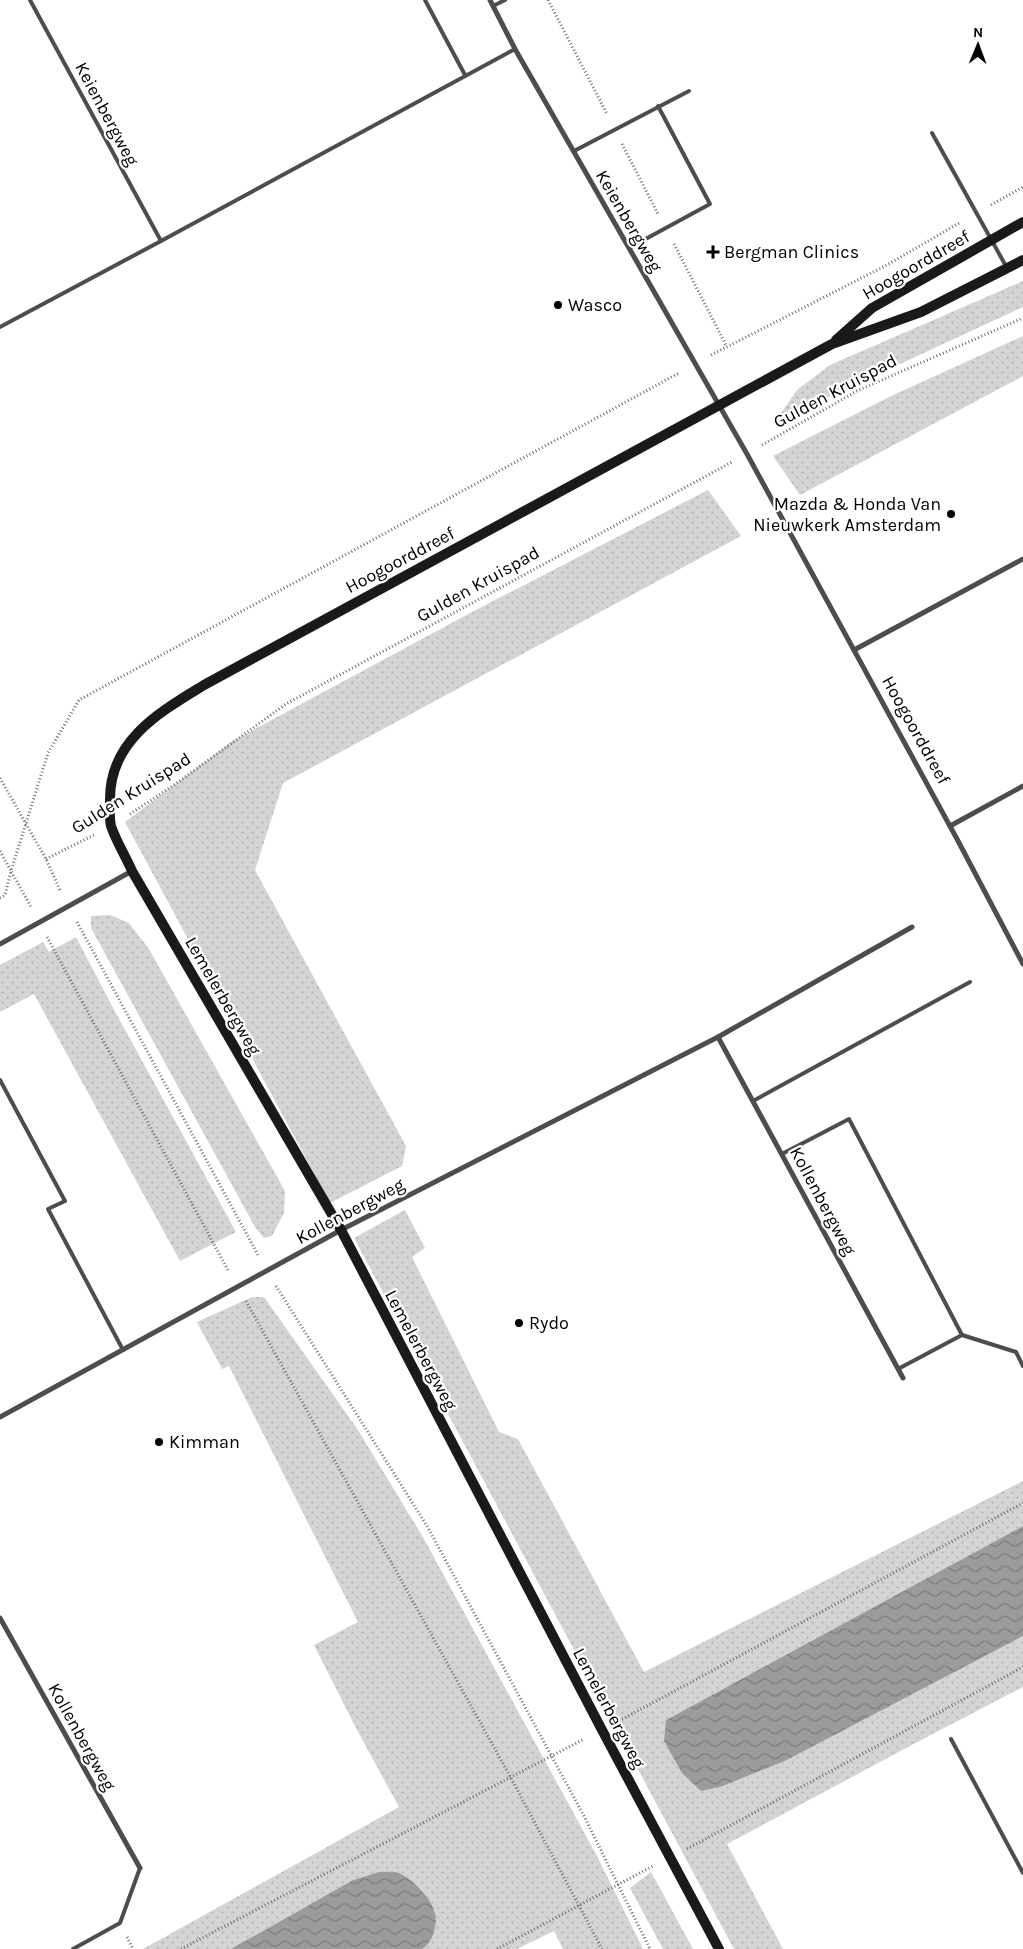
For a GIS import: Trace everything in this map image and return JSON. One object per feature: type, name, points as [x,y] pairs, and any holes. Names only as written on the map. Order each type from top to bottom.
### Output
[{"type":"street","name":"Keienbergweg","points":[[490,0],[515,49],[720,406]]},
{"type":"street","name":"Hoogoorddreef","points":[[832,344],[872,308],[1023,222]]},
{"type":"street","name":"Hoogoorddreef","points":[[116,766],[132,738],[158,713],[204,685],[832,344],[921,312],[1023,260]]},
{"type":"street","name":"Hoogoorddreef","points":[[720,406],[950,826],[1023,964]]},
{"type":"street","points":[[854,650],[1023,559]]},
{"type":"street","name":"Lemelerbergweg","points":[[116,766],[110,789],[111,826],[132,871],[340,1230],[597,1721],[672,1857],[719,1949]]},
{"type":"street","points":[[950,826],[1023,786]]},
{"type":"street","points":[[0,944],[132,871]]},
{"type":"street","name":"Kollenbergweg","points":[[0,1417],[238,1288],[340,1230],[718,1037],[912,927]]},
{"type":"street","name":"Kollenbergweg","points":[[718,1037],[903,1378]]},
{"type":"street","name":"Kollenbergweg","points":[[0,1618],[140,1868]]},
{"type":"lane","name":"Keienbergweg","points":[[30,0],[161,241]]},
{"type":"lane","points":[[425,0],[465,75]]},
{"type":"lane","points":[[493,6],[504,0]]},
{"type":"lane","points":[[0,327],[515,49]]},
{"type":"lane","points":[[574,151],[689,91]]},
{"type":"lane","points":[[629,248],[710,204],[658,106]]},
{"type":"lane","points":[[932,133],[1007,268]]},
{"type":"lane","points":[[753,1101],[970,982]]},
{"type":"lane","points":[[0,1080],[65,1201],[48,1210],[123,1350]]},
{"type":"lane","points":[[782,1154],[849,1119],[962,1335],[1016,1352],[1023,1366]]},
{"type":"lane","points":[[898,1369],[962,1335]]},
{"type":"lane","points":[[951,1739],[1023,1873]]},
{"type":"lane","points":[[73,1949],[120,1923],[140,1868]]},
{"type":"path","points":[[548,0],[726,345]]},
{"type":"path","points":[[0,898],[5,895],[48,753],[79,700],[695,364],[726,345],[887,265],[1023,187]]},
{"type":"path","name":"Gulden Kruispad","points":[[46,860],[111,826],[174,785],[286,704],[747,454],[857,390],[1023,318]]},
{"type":"path","points":[[0,778],[267,1271],[427,1526],[575,1799],[650,1949]]},
{"type":"path","points":[[0,851],[238,1288],[506,1769],[602,1949]]},
{"type":"path","points":[[496,1949],[672,1857],[1023,1667]]},
{"type":"shaded area","points":[[1023,281],[1023,307],[775,422],[797,390],[830,365]]},
{"type":"shaded area","points":[[1023,336],[1023,376],[800,495],[773,456],[891,396]]},
{"type":"shaded area","points":[[708,490],[741,536],[283,783],[255,870],[406,1146],[402,1166],[330,1203],[125,822],[231,742],[472,612]]},
{"type":"shaded area","points":[[110,915],[129,923],[149,949],[285,1191],[284,1213],[272,1236],[264,1238],[255,1227],[91,928],[91,916]]},
{"type":"shaded area","points":[[76,937],[236,1232],[180,1261],[34,994],[0,1012],[0,965],[43,942],[49,952]]},
{"type":"shaded area","points":[[405,1210],[425,1248],[412,1257],[499,1432],[518,1439],[644,1672],[1023,1481],[1023,1526],[666,1720],[723,1786],[787,1760],[1023,1636],[1023,1687],[727,1844],[783,1949],[734,1949],[354,1238]]},
{"type":"shaded area","points":[[252,1297],[264,1297],[358,1430],[424,1539],[598,1858],[643,1949],[563,1949],[554,1931],[517,1949],[422,1949],[426,1946],[435,1911],[421,1890],[379,1872],[353,1880],[231,1949],[143,1949],[399,1807],[314,1645],[358,1622],[229,1366],[222,1369],[197,1322]]},
{"type":"shaded area","points":[[651,1872],[693,1949],[663,1949],[630,1888]]},
{"type":"water","points":[[1023,1526],[1023,1636],[787,1760],[723,1786],[701,1791],[682,1773],[664,1741],[666,1720]]},
{"type":"water","points":[[379,1872],[395,1872],[404,1876],[420,1889],[432,1905],[436,1920],[434,1932],[429,1942],[422,1949],[231,1949],[353,1880]]},
{"type":"place","name":"Bergman Clinics","points":[[713,252]]},
{"type":"place","name":"Wasco","points":[[558,305]]},
{"type":"place","name":"Mazda & Honda Van Nieuwkerk Amsterdam","points":[[951,514]]},
{"type":"place","name":"Rydo","points":[[519,1323]]},
{"type":"place","name":"Kimman","points":[[159,1442]]}]
